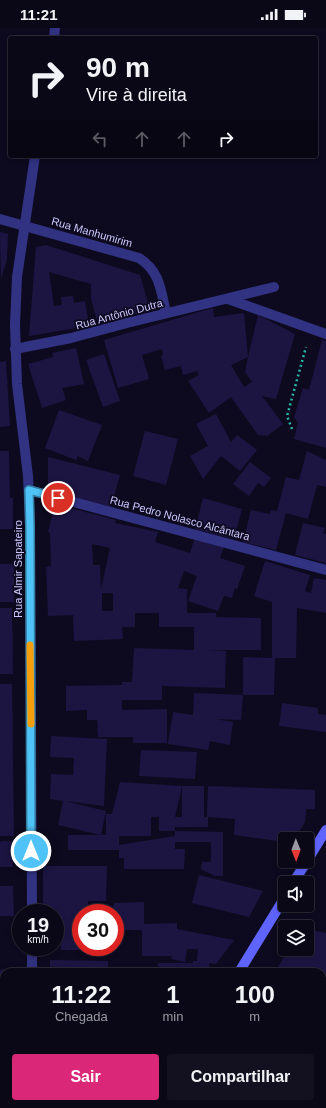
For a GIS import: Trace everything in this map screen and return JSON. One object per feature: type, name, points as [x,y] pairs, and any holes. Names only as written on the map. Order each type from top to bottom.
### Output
[{"type":"street","name":"Rua Almir Sapateiro","points":[[32,904],[29,490],[17,384],[15,301],[36,158]]},
{"type":"street","name":"Rua Manhumirim","points":[[0,219],[139,258],[151,268],[157,277],[166,313]]},
{"type":"street","name":"Rua Antônio Dutra","points":[[15,349],[71,338],[274,287]]},
{"type":"street","points":[[228,298],[326,334]]},
{"type":"street","name":"Rua Pedro Nolasco Alcântara","points":[[29,490],[326,570]]},
{"type":"street","points":[[314,850],[326,830]]},
{"type":"street","points":[[241,968],[278,908]]},
{"type":"street","points":[[32,956],[32,968]]},
{"type":"path","points":[[292,429],[287,416],[310,329]]},
{"type":"building","points":[[0,232],[8,234],[7,259],[1,279]]},
{"type":"building","points":[[46,245],[140,275],[150,310],[98,324],[91,299],[91,284],[49,272],[54,306],[62,305],[61,297],[73,296],[74,303],[85,301],[89,326],[29,336],[36,247]]},
{"type":"building","points":[[213,308],[214,317],[244,313],[248,357],[258,315],[295,334],[276,399],[262,396],[283,424],[267,436],[258,435],[231,397],[209,413],[188,381],[199,375],[197,371],[183,375],[181,366],[165,370],[161,356],[163,355],[162,349],[142,355],[149,379],[118,388],[104,340]],"holes":[[[248,357],[245,372],[252,382],[244,387],[231,365]]]},
{"type":"building","points":[[322,340],[326,341],[326,448],[294,439],[298,423],[294,417],[303,388],[309,390]]},
{"type":"building","points":[[76,348],[84,384],[62,388],[66,400],[42,408],[28,364],[53,357],[54,360],[52,353]]},
{"type":"building","points":[[104,354],[120,401],[103,407],[86,360]]},
{"type":"building","points":[[6,361],[10,426],[0,427],[0,362]]},
{"type":"building","points":[[59,410],[102,425],[88,461],[78,456],[76,460],[45,448]]},
{"type":"building","points":[[216,414],[231,442],[237,435],[257,450],[240,471],[221,456],[203,479],[190,456],[208,446],[196,424]]},
{"type":"building","points":[[145,431],[178,439],[166,485],[133,476]]},
{"type":"building","points":[[0,451],[9,451],[10,498],[13,498],[13,529],[0,529]]},
{"type":"building","points":[[307,451],[326,460],[326,487],[317,485],[308,519],[286,513],[276,550],[243,542],[251,510],[270,514],[271,510],[277,511],[286,477],[299,480]]},
{"type":"building","points":[[48,457],[120,475],[111,507],[48,491]]},
{"type":"building","points":[[250,462],[271,478],[264,487],[258,483],[249,496],[233,484]]},
{"type":"building","points":[[203,498],[242,509],[234,539],[195,529]]},
{"type":"building","points":[[55,504],[116,520],[115,523],[158,532],[155,542],[190,553],[195,537],[224,547],[220,558],[245,566],[237,589],[235,588],[232,598],[224,596],[218,611],[188,601],[197,576],[184,571],[178,588],[187,589],[187,613],[216,613],[216,617],[261,618],[261,650],[207,650],[226,651],[225,688],[162,686],[162,700],[122,700],[122,710],[167,709],[167,743],[133,743],[133,737],[98,737],[97,720],[87,720],[87,710],[66,711],[66,686],[122,685],[122,682],[132,682],[134,648],[194,650],[194,627],[159,627],[159,613],[135,613],[135,627],[122,627],[123,639],[74,641],[73,615],[48,616],[46,567],[51,566],[50,533],[48,532]],"holes":[[[92,544],[110,548],[101,589],[100,565],[93,565]],[[102,593],[113,593],[113,611],[102,611]]]},
{"type":"building","points":[[303,523],[325,528],[323,533],[326,534],[326,563],[295,555]]},
{"type":"building","points":[[265,561],[310,575],[305,591],[311,593],[314,578],[326,580],[326,613],[297,608],[296,658],[275,658],[274,695],[243,695],[243,657],[272,658],[272,602],[254,596]]},
{"type":"building","points":[[0,564],[14,564],[14,602],[0,602]]},
{"type":"building","points":[[0,608],[12,608],[13,674],[0,674]]},
{"type":"building","points":[[0,684],[12,684],[14,836],[0,836]]},
{"type":"building","points":[[194,693],[243,695],[241,720],[215,719],[233,722],[230,745],[210,741],[208,750],[168,744],[173,712],[193,715]]},
{"type":"building","points":[[282,703],[318,708],[318,714],[326,715],[326,732],[279,726]]},
{"type":"building","points":[[51,736],[107,739],[104,806],[65,801],[106,811],[101,835],[58,825],[63,801],[50,799],[51,774],[73,775],[74,758],[50,757]]},
{"type":"building","points":[[141,750],[197,752],[195,779],[139,776]]},
{"type":"building","points":[[120,782],[204,786],[204,817],[208,817],[208,827],[175,827],[175,831],[223,832],[223,876],[215,876],[201,869],[202,862],[211,862],[211,842],[175,842],[175,849],[185,849],[184,869],[124,869],[124,858],[119,858],[119,850],[68,850],[68,835],[106,835],[106,814],[112,814]],"holes":[[[182,786],[182,817],[175,817]],[[151,817],[159,817],[159,831],[175,831],[175,836],[119,845],[119,836],[151,836]]]},
{"type":"building","points":[[208,786],[315,790],[315,809],[306,809],[305,822],[299,832],[278,832],[278,841],[234,835],[235,819],[207,817]]},
{"type":"building","points":[[12,841],[13,867],[0,867],[0,842]]},
{"type":"building","points":[[43,866],[107,866],[106,901],[88,901],[88,904],[72,904],[72,950],[64,950],[64,904],[43,904]]},
{"type":"building","points":[[199,875],[263,891],[249,917],[192,903]]},
{"type":"building","points":[[0,886],[13,886],[12,916],[0,916]]},
{"type":"building","points":[[144,902],[144,924],[177,923],[177,929],[234,940],[216,964],[209,963],[209,968],[158,968],[158,963],[193,963],[193,961],[197,961],[198,949],[187,949],[185,962],[171,959],[172,956],[142,956],[142,930],[124,930],[124,904],[114,904]]},
{"type":"building","points":[[314,930],[326,933],[326,968],[277,968],[285,956],[314,956]]},
{"type":"building","points":[[50,960],[108,961],[108,968],[50,968]]},
{"type":"slow traffic","points":[[30,645],[31,724]]},
{"type":"route","points":[[31,851],[29,490],[58,498]]}]
